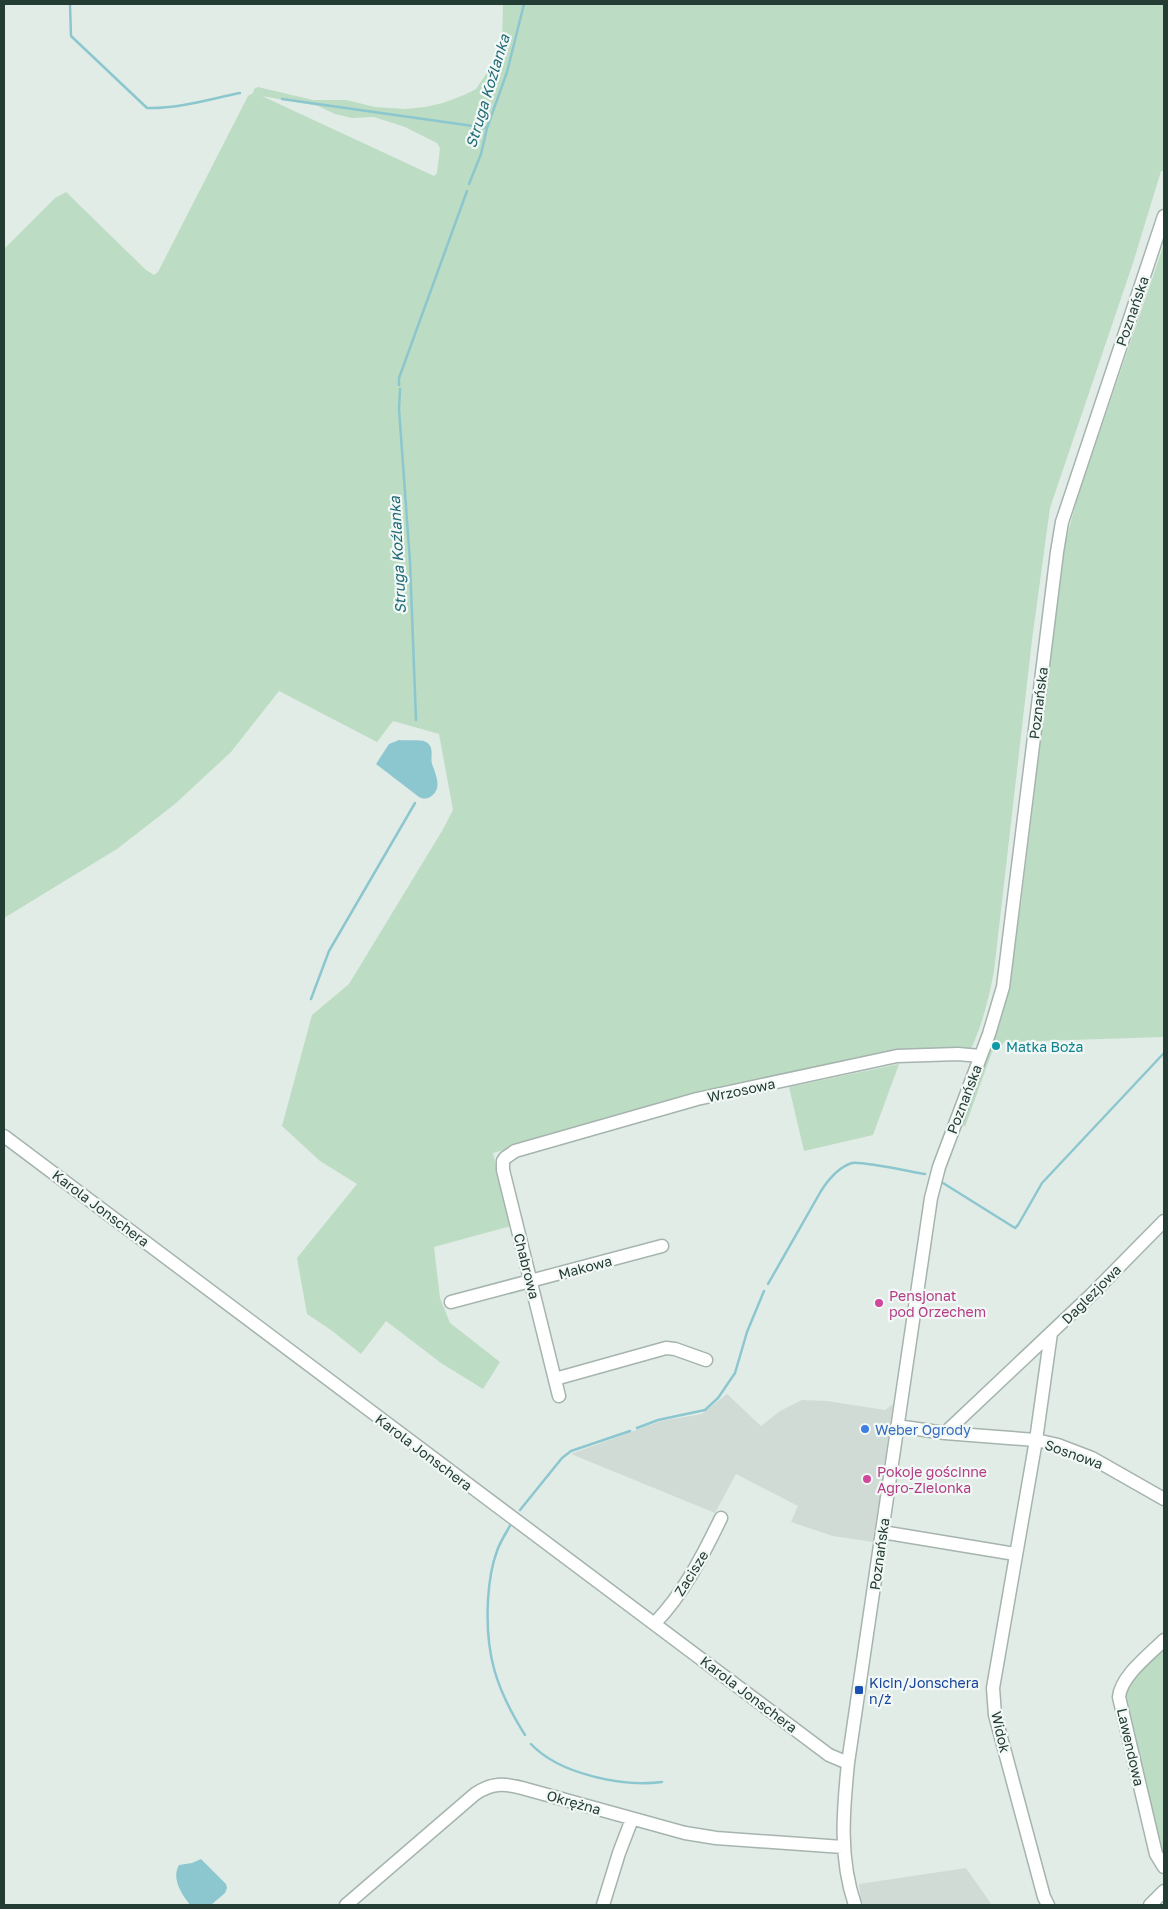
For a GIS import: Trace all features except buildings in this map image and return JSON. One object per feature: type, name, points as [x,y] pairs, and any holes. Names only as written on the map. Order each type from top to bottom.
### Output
[{"type":"street","name":"Poznańska","points":[[855,1905],[846,1872],[843,1847],[843,1808],[932,1191],[941,1161],[999,1002],[1005,973],[1062,522],[1164,216]]},
{"type":"street","name":"Wrzosowa","points":[[508,1155],[546,1142],[697,1099],[897,1056],[958,1054],[980,1056]]},
{"type":"street","name":"Karola Jonschera","points":[[4,1136],[441,1466],[655,1623],[829,1755],[848,1763]]},
{"type":"street","name":"Chabrowa","points":[[508,1155],[503,1161],[502,1166],[559,1396]]},
{"type":"street","name":"Daglezjowa","points":[[1036,1440],[1052,1333],[1164,1221]]},
{"type":"street","name":"Makowa","points":[[451,1302],[662,1246]]},
{"type":"street","points":[[945,1433],[1052,1333]]},
{"type":"street","points":[[555,1379],[666,1348],[675,1349],[706,1360]]},
{"type":"street","name":"Sosnowa","points":[[897,1426],[945,1433],[1036,1440],[1058,1445],[1092,1458],[1164,1499]]},
{"type":"street","name":"Widok","points":[[1036,1440],[993,1688],[995,1715],[1044,1897],[1048,1905]]},
{"type":"street","name":"Zacisze","points":[[655,1623],[663,1616],[696,1568],[721,1518]]},
{"type":"street","points":[[882,1532],[1015,1554]]},
{"type":"street","name":"Lawendowa","points":[[1164,1640],[1125,1679],[1120,1688],[1119,1697],[1156,1854],[1164,1867]]},
{"type":"street","name":"Okrężna","points":[[346,1905],[475,1794],[489,1786],[499,1784],[512,1785],[670,1830],[708,1837],[843,1847]]},
{"type":"street","points":[[603,1905],[632,1819]]},
{"type":"street","points":[[1150,1905],[1164,1891]]},
{"type":"shaded area","points":[[727,1394],[761,1426],[780,1411],[802,1400],[827,1401],[885,1410],[893,1404],[873,1542],[833,1536],[791,1522],[798,1506],[736,1474],[715,1513],[571,1454],[661,1421],[702,1414]]},
{"type":"shaded area","points":[[966,1868],[992,1905],[864,1905],[861,1900],[859,1884]]},
{"type":"green space","points":[[503,4],[1164,4],[1164,171],[1161,171],[1133,263],[1050,508],[1032,640],[994,971],[985,1012],[970,1051],[898,1052],[697,1095],[493,1153],[511,1226],[434,1247],[440,1298],[450,1323],[500,1362],[483,1389],[441,1363],[386,1321],[361,1354],[307,1314],[297,1258],[357,1184],[320,1161],[282,1126],[312,1015],[349,984],[453,810],[439,734],[393,721],[377,742],[279,691],[231,752],[175,804],[117,849],[4,918],[4,249],[55,198],[66,192],[146,270],[154,275],[158,272],[248,96],[253,93],[254,89],[258,87],[313,100],[346,100],[375,107],[405,109],[425,107],[443,103],[476,89],[495,61],[502,41]],"holes":[[[262,96],[318,106],[335,114],[352,118],[374,117],[405,127],[437,143],[440,148],[437,173],[434,176]]]},
{"type":"green space","points":[[1164,244],[1164,1037],[1004,1042],[999,1050],[992,1052],[965,1127],[961,1123],[1007,991],[1012,965],[1064,547],[1078,496]]},
{"type":"green space","points":[[899,1064],[873,1135],[804,1151],[789,1087]]},
{"type":"green space","points":[[1164,1645],[1164,1862],[1122,1690]]},
{"type":"water","points":[[399,740],[417,740],[429,744],[432,752],[432,764],[437,777],[436,790],[430,797],[424,799],[419,797],[376,764],[389,744]]},
{"type":"water","points":[[201,1859],[226,1884],[227,1888],[225,1893],[211,1905],[190,1905],[178,1886],[177,1870],[179,1865]]},
{"type":"waterway","points":[[70,4],[71,36],[147,108],[182,105],[240,93]]},
{"type":"waterway","name":"Struga Koźlanka","points":[[469,184],[481,154],[487,128],[507,72],[524,4]]},
{"type":"waterway","points":[[282,99],[487,128]]},
{"type":"waterway","name":"Struga Koźlanka","points":[[399,385],[399,378],[467,191]]},
{"type":"waterway","name":"Struga Koźlanka","points":[[400,389],[399,409],[410,562],[416,720]]},
{"type":"waterway","points":[[311,999],[329,951],[415,803]]},
{"type":"waterway","points":[[943,1183],[1015,1228],[1042,1183],[1164,1053]]},
{"type":"waterway","points":[[768,1284],[821,1191],[830,1178],[838,1171],[852,1163],[857,1163],[925,1174]]},
{"type":"waterway","points":[[637,1428],[658,1420],[705,1410],[718,1398],[735,1373],[747,1332],[764,1291]]},
{"type":"waterway","points":[[520,1510],[562,1458],[571,1451],[630,1431]]},
{"type":"waterway","points":[[511,1524],[498,1548],[492,1569],[488,1600],[488,1637],[494,1670],[500,1686],[525,1735]]},
{"type":"waterway","points":[[531,1744],[543,1754],[574,1771],[610,1780],[646,1783],[662,1782]]},
{"type":"place","name":"Matka Boża","points":[[996,1046]]},
{"type":"place","name":"Pensjonat pod Orzechem","points":[[879,1303]]},
{"type":"place","name":"Weber Ogrody","points":[[865,1429]]},
{"type":"place","name":"Pokoje gościnne Agro-Zielonka","points":[[867,1479]]},
{"type":"place","name":"Kicin/Jonschera n/ż","points":[[859,1690]]}]
